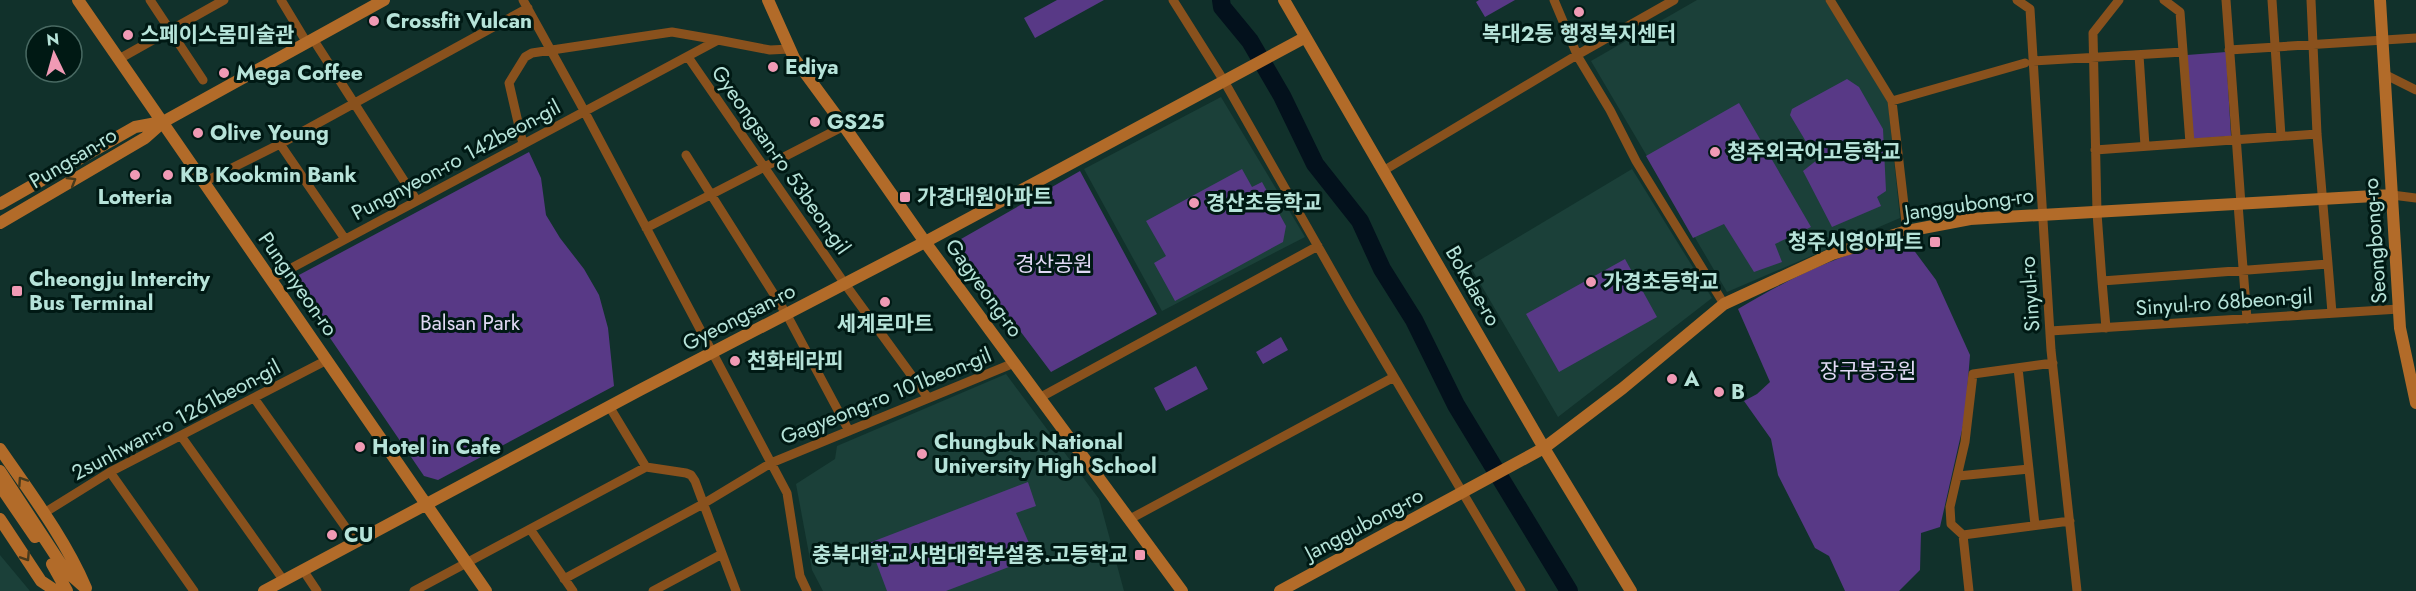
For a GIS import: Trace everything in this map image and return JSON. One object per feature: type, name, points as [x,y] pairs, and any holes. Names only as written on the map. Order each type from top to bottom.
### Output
[{"type":"street","name":"Pungnyeon-ro","points":[[78,0],[486,591]]},
{"type":"street","points":[[150,0],[203,80]]},
{"type":"street","points":[[281,0],[353,102],[417,201]]},
{"type":"street","name":"Pungsan-ro","points":[[0,224],[144,138],[163,122],[384,0]]},
{"type":"street","name":"Gagyeong-ro","points":[[768,0],[794,58],[925,242],[1182,591]]},
{"type":"street","points":[[1173,0],[1185,22],[1227,80],[1318,246],[1521,591]]},
{"type":"street","name":"Bokdae-ro","points":[[1284,0],[1544,448],[1631,591]]},
{"type":"street","points":[[1554,0],[1577,55],[1610,110],[1636,161],[1724,304]]},
{"type":"street","points":[[1383,171],[1674,0]]},
{"type":"street","points":[[1830,0],[1892,101],[1907,231]]},
{"type":"street","points":[[2017,0],[2030,9],[2036,0]]},
{"type":"street","points":[[2106,328],[2097,213],[2093,33],[2119,0]]},
{"type":"street","points":[[2164,0],[2180,12],[2190,143]]},
{"type":"street","points":[[2226,0],[2247,319]]},
{"type":"street","points":[[2272,0],[2281,136]]},
{"type":"street","points":[[2311,0],[2321,198],[2332,314]]},
{"type":"street","name":"Seongbong-ro","points":[[2380,0],[2400,328],[2416,403]]},
{"type":"street","points":[[119,59],[222,1]]},
{"type":"street","points":[[204,182],[280,144],[525,4],[787,493],[800,576],[807,591]]},
{"type":"street","name":"Sinyul-ro","points":[[2030,9],[2029,62],[2043,214],[2050,331],[2077,591]]},
{"type":"street","points":[[523,144],[509,83],[525,57],[531,53],[672,32],[770,50],[790,49]]},
{"type":"street","name":"Gyeongsan-ro","points":[[264,591],[609,406],[925,242],[1304,38]]},
{"type":"street","points":[[2229,50],[2416,38]]},
{"type":"street","name":"Pungnyeon-ro 142beon-gil","points":[[271,279],[718,40]]},
{"type":"street","points":[[1892,101],[2029,62],[2183,52]]},
{"type":"street","points":[[2139,55],[2145,146]]},
{"type":"street","name":"Gyeongsan-ro 53beon-gil","points":[[688,57],[845,284],[928,398]]},
{"type":"street","points":[[2384,74],[2416,90]]},
{"type":"street","name":"Pungsan-ro","points":[[0,204],[135,127],[163,122]]},
{"type":"street","points":[[646,228],[844,126]]},
{"type":"street","points":[[2095,150],[2317,134]]},
{"type":"street","name":"Pungnyeon-ro 142beon-gil","points":[[280,144],[345,239]]},
{"type":"street","points":[[686,155],[787,315],[849,431]]},
{"type":"street","points":[[2392,195],[2416,198]]},
{"type":"street","name":"Janggubong-ro","points":[[1280,591],[1544,448],[1623,388],[1724,304],[1832,254],[1907,231],[1970,219],[2392,195]]},
{"type":"street","points":[[1041,397],[1318,246]]},
{"type":"street","points":[[2102,281],[2328,264]]},
{"type":"street","name":"Sinyul-ro 68beon-gil","points":[[2050,331],[2399,309]]},
{"type":"street","name":"2sunhwan-ro 1261beon-gil","points":[[44,513],[110,472],[327,360]]},
{"type":"street","name":"Gagyeong-ro 101beon-gil","points":[[564,579],[704,504],[771,463],[1014,363]]},
{"type":"street","points":[[1969,591],[1963,535],[1951,524],[1950,507],[1971,404],[1973,374],[2053,363]]},
{"type":"street","points":[[2018,368],[2036,525]]},
{"type":"street","points":[[1130,519],[1394,377]]},
{"type":"street","points":[[254,398],[356,542]]},
{"type":"street","points":[[609,406],[646,467]]},
{"type":"street","points":[[181,435],[284,581]]},
{"type":"street","points":[[0,449],[44,513],[77,568],[87,590]]},
{"type":"street","points":[[414,591],[646,467],[691,475],[736,591]]},
{"type":"street","points":[[1958,476],[2029,469]]},
{"type":"street","points":[[0,471],[65,570],[87,590]]},
{"type":"street","points":[[110,472],[194,591]]},
{"type":"street","points":[[0,486],[59,574],[67,591]]},
{"type":"street","points":[[0,519],[41,580],[56,591]]},
{"type":"street","points":[[1963,535],[2070,521]]},
{"type":"street","points":[[530,529],[573,591]]},
{"type":"street","points":[[653,591],[722,554]]},
{"type":"street","points":[[303,570],[317,591]]},
{"type":"shaded area","points":[[1697,0],[1825,0],[1888,102],[1900,218],[1727,292],[1591,61]]},
{"type":"shaded area","name":"경산초등학교","points":[[1221,97],[1305,237],[1162,311],[1084,169]]},
{"type":"shaded area","name":"가경초등학교","points":[[1632,169],[1712,298],[1558,417],[1470,266]]},
{"type":"shaded area","points":[[1006,374],[1099,499],[1124,591],[823,591],[812,570],[796,484],[835,459],[837,446]]},
{"type":"shaded area","points":[[0,555],[30,591],[0,591]]},
{"type":"green space","points":[[1057,0],[1104,0],[1035,38],[1024,18]]},
{"type":"green space","points":[[1479,0],[1515,0],[1485,17],[1476,2]]},
{"type":"green space","points":[[2226,52],[2231,136],[2193,139],[2187,55]]},
{"type":"green space","points":[[1847,79],[1859,87],[1883,129],[1886,191],[1877,197],[1881,206],[1832,227],[1803,171],[1817,160],[1790,115],[1792,109]]},
{"type":"green space","points":[[1739,103],[1811,227],[1775,244],[1782,262],[1754,272],[1724,224],[1693,238],[1646,156]]},
{"type":"green space","name":"Balsan Park","points":[[529,152],[541,178],[546,215],[584,269],[599,295],[608,328],[614,386],[438,480],[424,476],[296,288],[299,275]]},
{"type":"green space","points":[[1242,169],[1252,187],[1262,182],[1286,226],[1283,242],[1175,301],[1154,263],[1166,256],[1146,221]]},
{"type":"green space","name":"경산공원","points":[[1080,171],[1157,314],[1051,372],[954,243]]},
{"type":"green space","name":"장구봉공원","points":[[1907,241],[1936,280],[1970,355],[1965,417],[1940,527],[1921,533],[1920,570],[1899,591],[1845,591],[1829,556],[1815,548],[1778,475],[1771,439],[1744,401],[1757,394],[1770,382],[1738,309],[1819,266],[1862,250]]},
{"type":"green space","points":[[1625,259],[1657,317],[1559,372],[1526,314]]},
{"type":"green space","points":[[1281,337],[1288,350],[1263,364],[1256,352]]},
{"type":"green space","points":[[1196,366],[1208,389],[1166,411],[1154,388]]},
{"type":"green space","points":[[1028,482],[1036,506],[1016,513],[1035,557],[946,591],[887,591],[869,543]]},
{"type":"waterway","points":[[1221,0],[1222,7],[1250,41],[1282,96],[1315,164],[1360,221],[1382,269],[1414,320],[1456,405],[1569,591]]},
{"type":"place","name":"복대2동 행정복지센터","points":[[1579,12]]},
{"type":"place","name":"Crossfit Vulcan","points":[[374,21]]},
{"type":"place","name":"스페이스몸미술관","points":[[128,35]]},
{"type":"place","name":"Ediya","points":[[773,67]]},
{"type":"place","name":"Mega Coffee","points":[[224,73]]},
{"type":"place","name":"GS25","points":[[815,122]]},
{"type":"place","name":"Olive Young","points":[[198,133]]},
{"type":"place","name":"청주외국어고등학교","points":[[1715,152]]},
{"type":"place","name":"Lotteria","points":[[135,175]]},
{"type":"place","name":"KB Kookmin Bank","points":[[168,175]]},
{"type":"place","name":"가경대원아파트","points":[[905,197]]},
{"type":"place","name":"경산초등학교","points":[[1194,203]]},
{"type":"place","name":"청주시영아파트","points":[[1935,242]]},
{"type":"place","name":"가경초등학교","points":[[1591,282]]},
{"type":"place","name":"Cheongju Intercity Bus Terminal","points":[[17,291]]},
{"type":"place","name":"세계로마트","points":[[885,302]]},
{"type":"place","name":"천화테라피","points":[[735,361]]},
{"type":"place","name":"A","points":[[1672,379]]},
{"type":"place","name":"B","points":[[1719,392]]},
{"type":"place","name":"Hotel in Cafe","points":[[360,447]]},
{"type":"place","name":"Chungbuk National University High School","points":[[922,454]]},
{"type":"place","name":"CU","points":[[332,535]]},
{"type":"place","name":"충북대학교사범대학부설중.고등학교","points":[[1140,555]]}]
